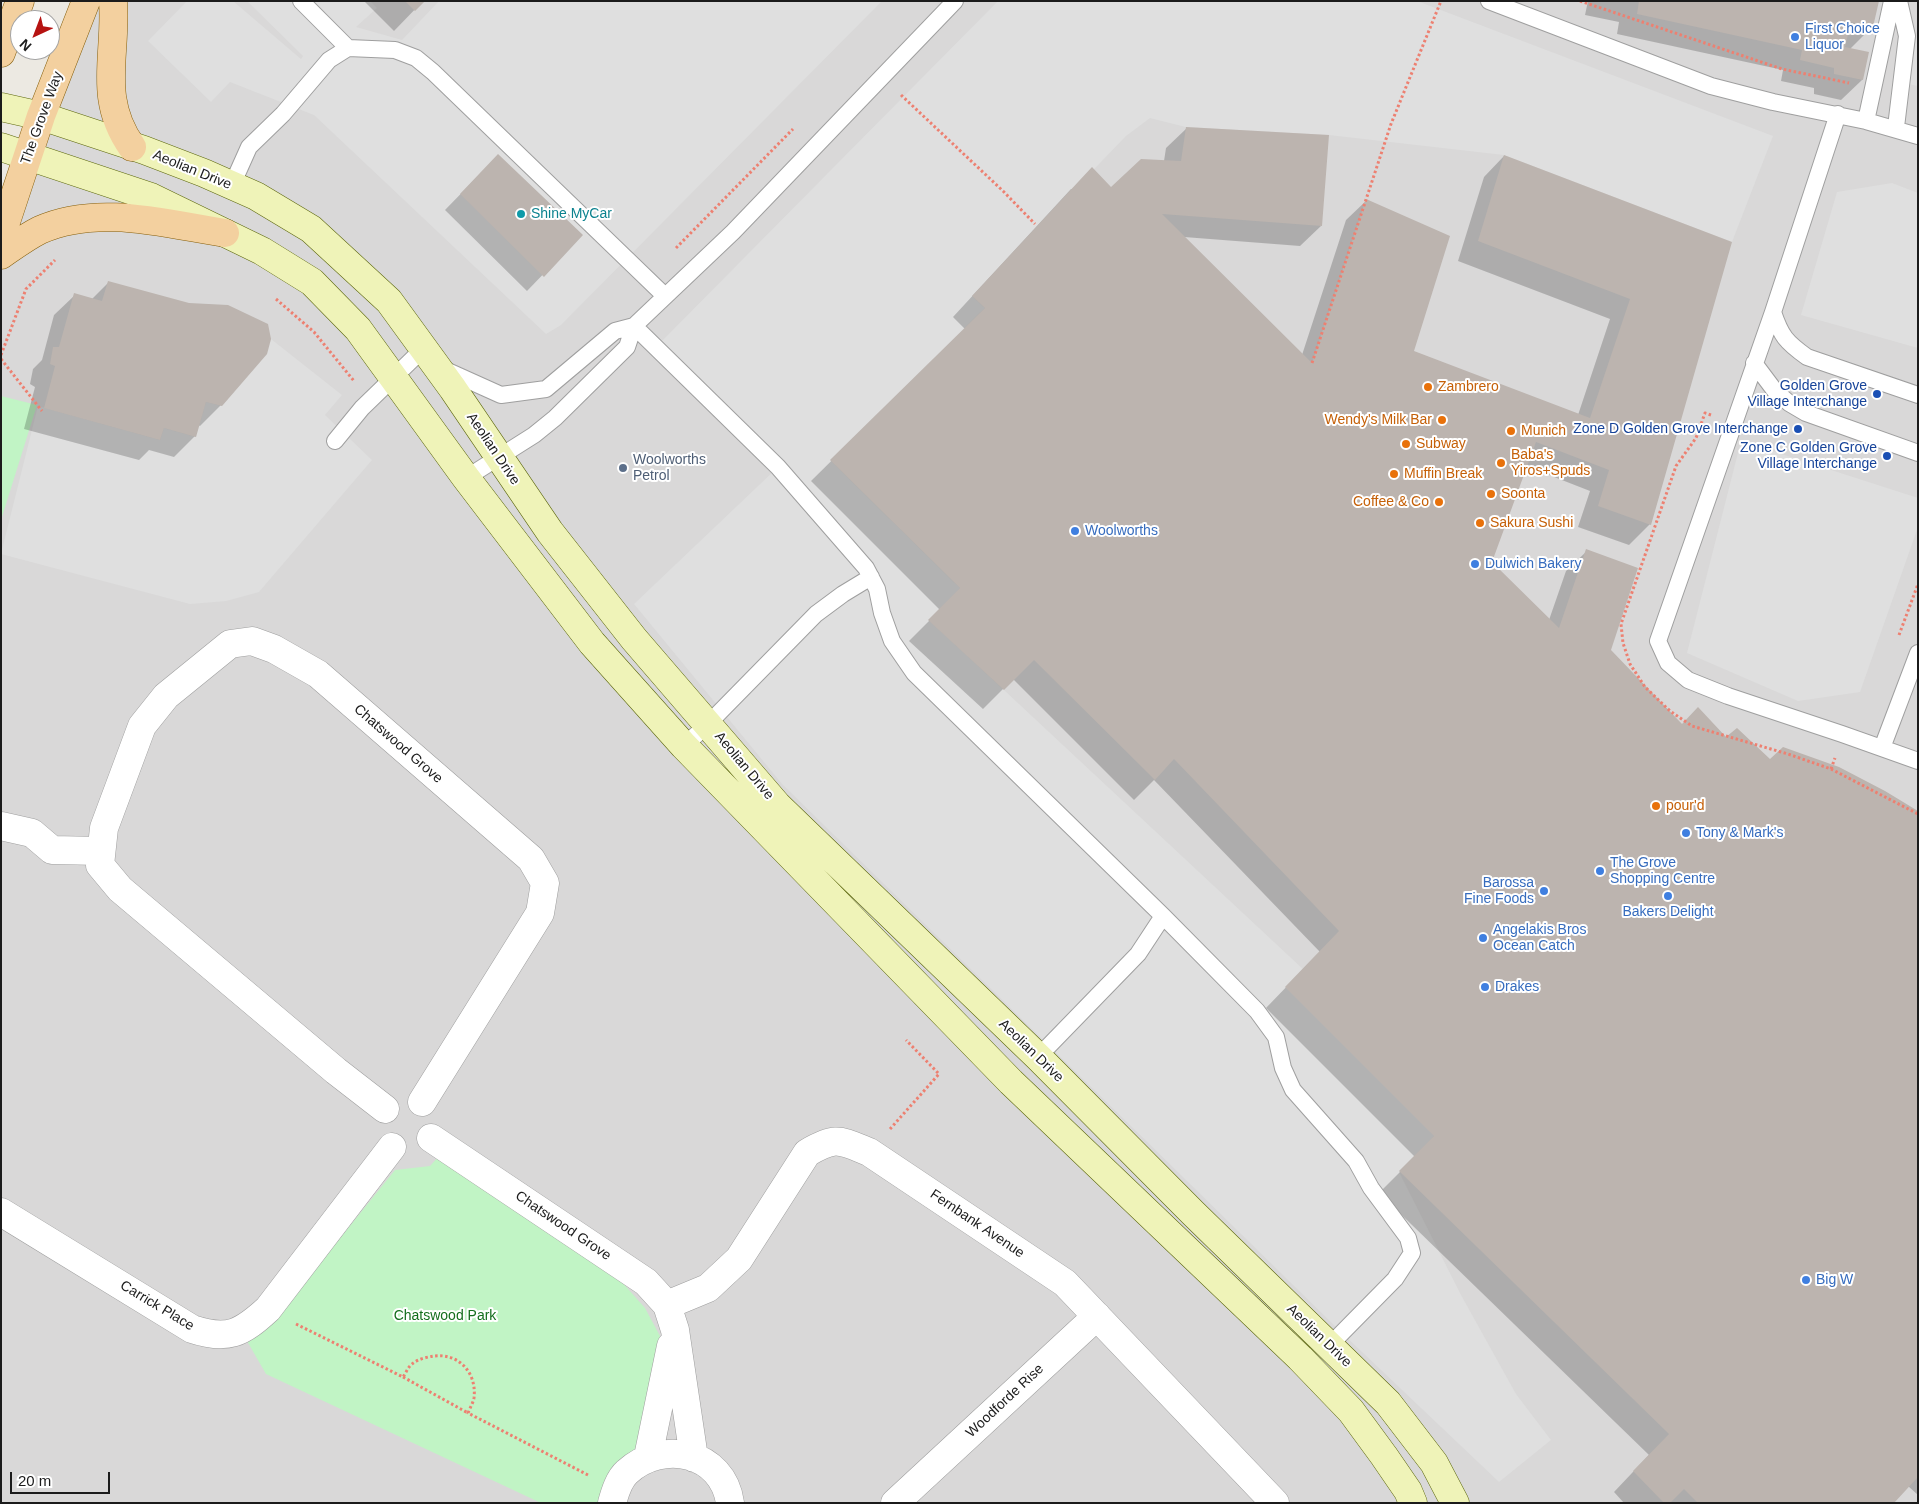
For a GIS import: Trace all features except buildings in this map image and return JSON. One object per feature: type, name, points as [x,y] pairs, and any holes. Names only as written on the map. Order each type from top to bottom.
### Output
[{"type":"main road","name":"The Grove Way","points":[[1,237],[41,116],[86,1]]},
{"type":"main road","points":[[113,1],[111,89],[114,113],[122,132],[132,146]]},
{"type":"main road","points":[[1,53],[14,8]]},
{"type":"main road","points":[[1,255],[42,229],[82,219],[138,219],[225,234]]},
{"type":"street","name":"Aeolian Drive","points":[[1,107],[41,116],[132,146],[204,173],[256,196],[311,229],[389,301],[430,357],[550,532],[634,639],[777,805],[1038,1057],[1388,1403],[1434,1463],[1455,1503]]},
{"type":"street","name":"Aeolian Drive","points":[[1,147],[151,197],[262,251],[312,282],[358,329],[466,478],[592,644],[684,746],[1011,1082],[1351,1411],[1408,1491],[1413,1503]]},
{"type":"street","name":"Chatswood Grove","points":[[385,1108],[336,1071],[120,889],[100,865],[104,828],[142,726],[166,696],[230,644],[252,641],[274,649],[318,674],[531,860],[544,883],[540,913],[422,1102]]},
{"type":"street","points":[[1,826],[32,833],[52,850],[101,851]]},
{"type":"street","points":[[403,1098],[412,1098],[422,1102],[431,1112],[435,1125],[431,1138],[422,1148],[410,1152],[392,1147],[385,1140],[381,1129],[381,1119],[385,1108],[403,1098]]},
{"type":"street","name":"Chatswood Grove","points":[[431,1138],[646,1282],[671,1318]]},
{"type":"street","name":"Fernbank Avenue","points":[[671,1318],[739,1260],[807,1153],[825,1143],[842,1141],[869,1152],[1065,1283],[1275,1503]]},
{"type":"street","name":"Carrick Place","points":[[1,1212],[192,1329],[209,1335],[232,1333],[250,1326],[268,1309],[392,1147]]},
{"type":"street","name":"Woodforde Rise","points":[[911,1497],[1097,1316]]},
{"type":"street","points":[[648,1458],[671,1318]]},
{"type":"street","points":[[671,1318],[694,1458]]},
{"type":"street","points":[[614,1496],[626,1472],[648,1458],[668,1453],[686,1454],[707,1464],[720,1477],[729,1496],[730,1503]]},
{"type":"lane","points":[[301,1],[348,48]]},
{"type":"lane","points":[[466,478],[534,435],[555,418],[627,347],[634,326],[733,232],[955,1]]},
{"type":"lane","points":[[1489,1],[1711,86],[1773,102],[1838,114],[1918,136]]},
{"type":"lane","points":[[1873,123],[1874,88],[1892,1]]},
{"type":"lane","points":[[1896,127],[1912,37],[1898,1]]},
{"type":"lane","points":[[232,185],[249,147],[283,114],[329,60],[348,48],[394,50],[416,58],[433,72],[665,296]]},
{"type":"lane","points":[[1838,114],[1773,312],[1658,641],[1668,663],[1688,680],[1728,696],[1842,734],[1918,762]]},
{"type":"lane","points":[[1873,123],[1918,130]]},
{"type":"lane","points":[[1773,312],[1780,333],[1793,347],[1807,357],[1918,395]]},
{"type":"lane","points":[[335,441],[393,376],[430,357],[501,395],[546,389],[615,331],[634,326]]},
{"type":"lane","points":[[634,326],[778,467],[866,568],[877,589],[882,612],[892,641],[914,674],[1163,916],[1257,1011],[1276,1037],[1282,1068],[1293,1090],[1356,1161],[1371,1188],[1408,1238],[1412,1253],[1395,1279],[1329,1346]]},
{"type":"lane","points":[[1754,363],[1775,391],[1789,403],[1806,413],[1918,453]]},
{"type":"lane","points":[[684,746],[816,614],[843,594],[871,577]]},
{"type":"lane","points":[[1882,748],[1918,653]]},
{"type":"lane","points":[[1038,1057],[1138,954],[1163,916]]},
{"type":"path","points":[[1312,363],[1391,124],[1441,1]]},
{"type":"path","points":[[1580,1],[1782,69],[1874,88]]},
{"type":"path","points":[[882,77],[951,141],[1035,224]]},
{"type":"path","points":[[646,278],[799,123]]},
{"type":"path","points":[[1,355],[26,289],[51,262],[57,259]]},
{"type":"path","points":[[270,294],[314,332],[369,401]]},
{"type":"path","points":[[1,359],[42,411]]},
{"type":"path","points":[[1784,429],[1755,429],[1704,413],[1696,438],[1676,466],[1621,624],[1623,643],[1630,664],[1645,687],[1670,711],[1692,726],[1788,754],[1831,769],[1918,814]]},
{"type":"path","points":[[1898,640],[1918,584]]},
{"type":"path","points":[[1831,769],[1842,734]]},
{"type":"path","points":[[890,1129],[939,1074],[906,1040]]},
{"type":"path","points":[[268,1309],[403,1377],[614,1496]]},
{"type":"path","points":[[403,1377],[412,1364],[427,1357],[453,1356],[461,1362],[468,1372],[474,1387],[474,1399],[468,1413]]},
{"type":"shaded area","points":[[86,1],[1918,1],[1918,1503],[1,1503],[1,237]]},
{"type":"shaded area","points":[[187,1],[233,1],[301,59],[303,56],[247,1],[370,1],[377,8],[356,27],[402,40],[439,1],[882,1],[561,325],[546,334],[314,115],[230,82],[211,102],[148,41]]},
{"type":"shaded area","points":[[998,1],[1417,1],[1773,136],[1732,242],[1504,155],[1329,135],[1186,127],[1150,118],[1126,136],[972,296],[985,308],[830,460],[960,588],[929,620],[1304,970],[1434,1136],[1399,1172],[1461,1295],[1516,1394],[1551,1440],[1499,1482],[1342,1333],[782,784],[634,604],[778,467],[656,347]]},
{"type":"shaded area","points":[[1918,28],[1918,86],[1908,84]]},
{"type":"shaded area","points":[[1892,183],[1918,193],[1918,348],[1801,315],[1837,192]]},
{"type":"shaded area","points":[[271,339],[342,395],[325,415],[372,460],[259,592],[226,601],[190,604],[1,554],[38,406],[160,440],[164,428],[196,437],[206,402],[222,406],[267,354]]},
{"type":"shaded area","points":[[1741,441],[1918,498],[1918,527],[1860,692],[1798,701],[1687,653]]},
{"type":"green space","points":[[1,396],[37,405],[1,520]]},
{"type":"green space","name":"Chatswood Park","points":[[439,1156],[621,1281],[645,1308],[660,1336],[650,1408],[637,1449],[603,1503],[541,1503],[266,1374],[247,1341],[265,1331],[395,1170],[430,1166]]},
{"type":"place","name":"First Choice Liquor","points":[[1795,37]]},
{"type":"place","name":"Shine MyCar","points":[[521,214]]},
{"type":"place","name":"Zambrero","points":[[1428,387]]},
{"type":"place","name":"Golden Grove Village Interchange","points":[[1877,394]]},
{"type":"place","name":"Wendy's Milk Bar","points":[[1442,420]]},
{"type":"place","name":"Zone D Golden Grove Interchange","points":[[1798,429]]},
{"type":"place","name":"Munich","points":[[1511,431]]},
{"type":"place","name":"Subway","points":[[1406,444]]},
{"type":"place","name":"Zone C Golden Grove Village Interchange","points":[[1887,456]]},
{"type":"place","name":"Baba's Yiros+Spuds","points":[[1501,463]]},
{"type":"place","name":"Woolworths Petrol","points":[[623,468]]},
{"type":"place","name":"Muffin Break","points":[[1394,474]]},
{"type":"place","name":"Soonta","points":[[1491,494]]},
{"type":"place","name":"Coffee & Co","points":[[1439,502]]},
{"type":"place","name":"Sakura Sushi","points":[[1480,523]]},
{"type":"place","name":"Woolworths","points":[[1075,531]]},
{"type":"place","name":"Dulwich Bakery","points":[[1475,564]]},
{"type":"place","name":"pour'd","points":[[1656,806]]},
{"type":"place","name":"Tony & Mark's","points":[[1686,833]]},
{"type":"place","name":"The Grove Shopping Centre","points":[[1600,871]]},
{"type":"place","name":"Barossa Fine Foods","points":[[1544,891]]},
{"type":"place","name":"Bakers Delight","points":[[1668,896]]},
{"type":"place","name":"Angelakis Bros Ocean Catch","points":[[1483,938]]},
{"type":"place","name":"Drakes","points":[[1485,987]]},
{"type":"place","name":"Big W","points":[[1806,1280]]}]
